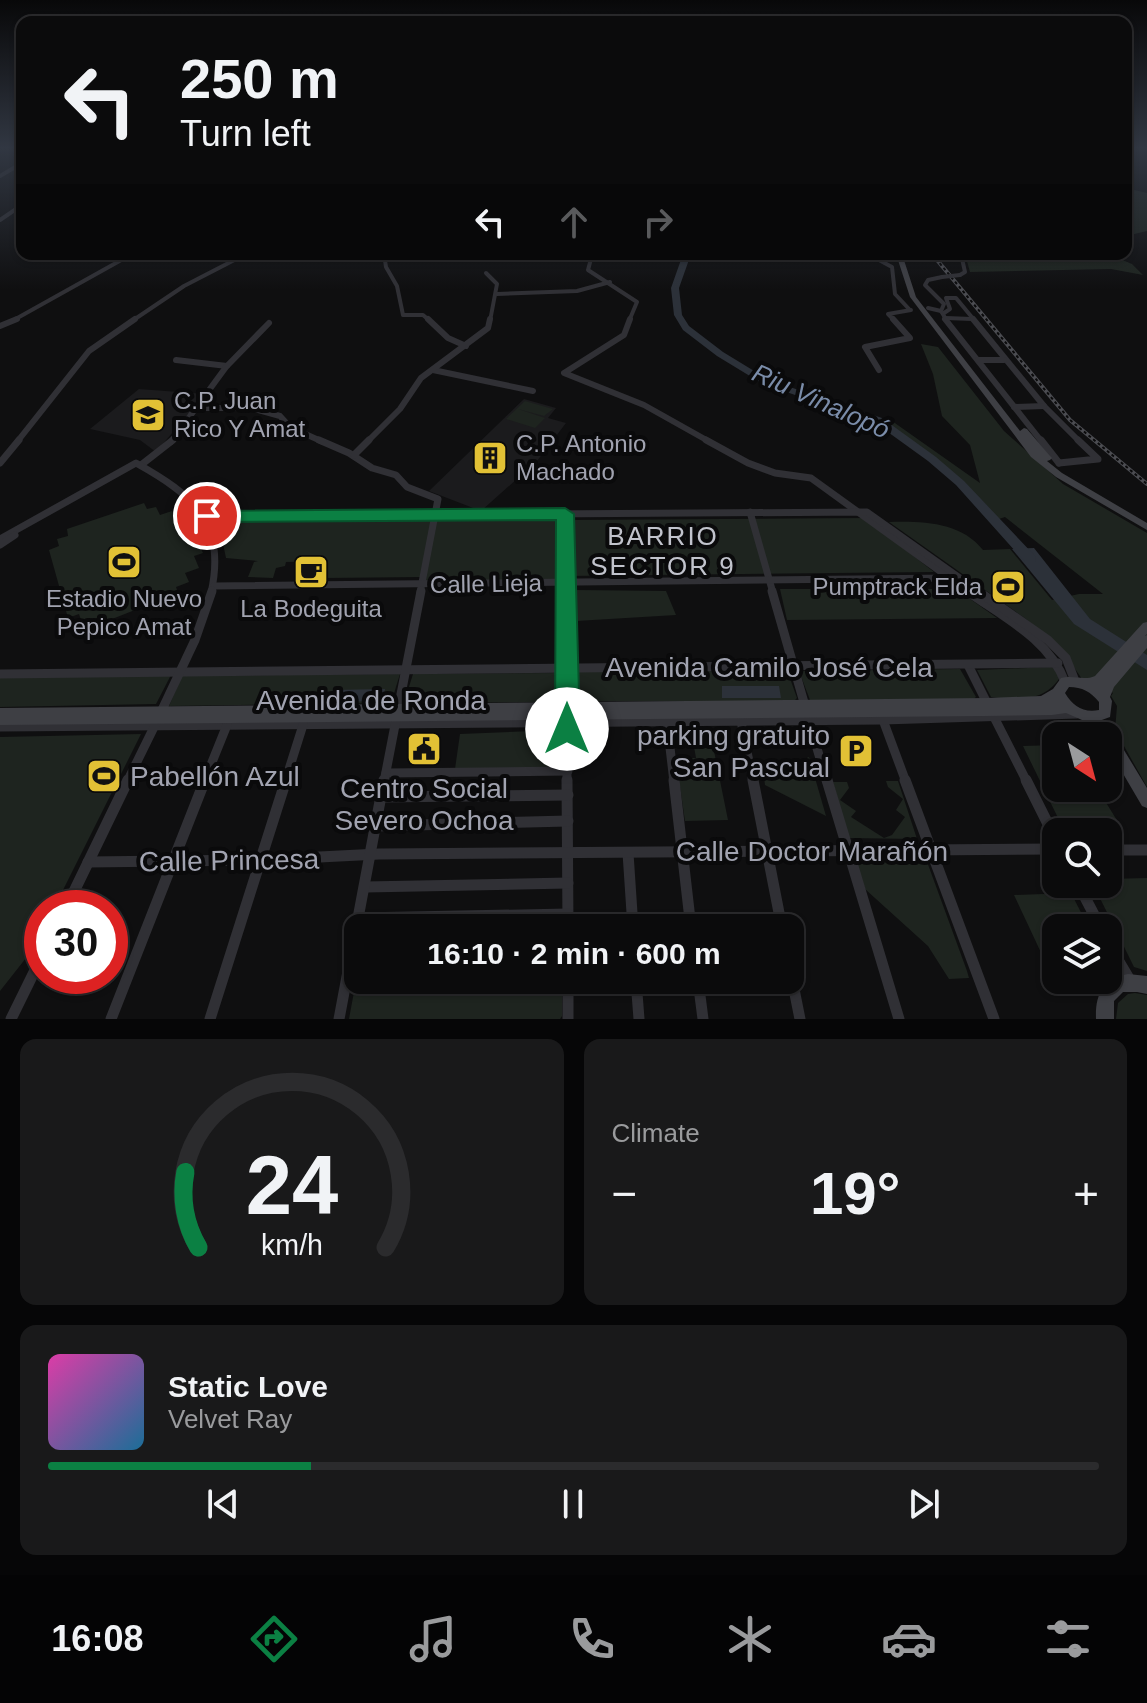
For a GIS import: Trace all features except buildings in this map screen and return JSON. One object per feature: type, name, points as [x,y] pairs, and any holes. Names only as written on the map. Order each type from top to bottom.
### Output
[{"type":"street","points":[[0,326],[58,299],[122,260]]},
{"type":"street","points":[[0,463],[89,351],[184,286],[234,260]]},
{"type":"street","points":[[385,260],[397,286],[403,315],[423,315],[448,338],[466,346]]},
{"type":"street","points":[[591,260],[588,270],[637,302],[624,335],[564,373],[644,405],[748,463],[775,473],[811,478],[1041,644],[1108,706],[1102,716],[1104,722]]},
{"type":"street","points":[[879,260],[892,267],[895,294],[911,310],[888,314],[910,338],[865,347],[879,370]]},
{"type":"street","points":[[901,260],[913,297],[1034,455],[1059,475],[1147,527]]},
{"type":"street","points":[[907,260],[913,286],[928,308],[943,317],[1058,465]]},
{"type":"street","points":[[962,260],[965,272],[928,280],[925,285],[944,304],[943,317],[1040,451],[1147,520]]},
{"type":"street","points":[[354,455],[400,409],[421,378],[488,328],[497,284],[486,273]]},
{"type":"street","points":[[497,294],[577,291],[610,282]]},
{"type":"street","points":[[943,317],[950,309],[946,298],[950,296],[959,302],[1044,406],[1098,459],[1058,465]]},
{"type":"street","points":[[943,317],[972,319]]},
{"type":"street","points":[[0,539],[138,464],[154,459],[198,408],[227,366],[269,323]]},
{"type":"street","points":[[176,360],[188,364],[227,366]]},
{"type":"street","points":[[978,360],[1004,360]]},
{"type":"street","points":[[433,370],[533,391]]},
{"type":"street","points":[[1014,407],[1044,406]]},
{"type":"street","points":[[198,408],[262,410],[280,416],[290,427],[354,455],[372,468],[396,475],[407,487],[438,499],[360,914]]},
{"type":"street","points":[[75,890],[207,612],[217,567],[216,544],[207,516],[192,497],[138,464]]},
{"type":"street","points":[[0,545],[138,464]]},
{"type":"street","points":[[750,512],[806,712],[899,1019]]},
{"type":"street","points":[[207,516],[867,512],[1048,640],[1066,658],[1085,686]]},
{"type":"street","points":[[565,514],[568,914]]},
{"type":"street","name":"Calle Lieja","points":[[214,586],[951,578]]},
{"type":"street","points":[[1077,712],[1085,686],[1147,626]]},
{"type":"street","points":[[1085,686],[1147,640]]},
{"type":"street","name":"Avenida Camilo José Cela","points":[[0,674],[1058,663]]},
{"type":"street","points":[[968,665],[987,703]]},
{"type":"street","name":"Avenida de Ronda","points":[[567,715],[667,722],[741,721],[806,712],[1043,701],[1085,686]]},
{"type":"street","name":"Avenida de Ronda","points":[[806,712],[883,720],[995,719],[1077,712]]},
{"type":"street","points":[[1077,712],[1102,716]]},
{"type":"street","points":[[1077,712],[1089,722]]},
{"type":"street","name":"Avenida de Ronda","points":[[0,720],[1077,712]]},
{"type":"street","name":"Avenida de Ronda","points":[[0,713],[227,725],[303,725],[398,716]]},
{"type":"street","name":"Avenida de Ronda","points":[[0,727],[157,719]]},
{"type":"street","points":[[995,719],[1045,818]]},
{"type":"street","points":[[883,720],[994,1019]]},
{"type":"street","points":[[741,721],[779,914]]},
{"type":"street","points":[[667,722],[689,914]]},
{"type":"street","points":[[111,1019],[227,725]]},
{"type":"street","points":[[210,1019],[303,725]]},
{"type":"street","points":[[1122,761],[1147,801]]},
{"type":"street","points":[[386,773],[568,771]]},
{"type":"street","points":[[382,797],[568,795]]},
{"type":"street","points":[[376,826],[568,821]]},
{"type":"street","name":"Calle Doctor Marañón","points":[[568,853],[1042,849]]},
{"type":"street","points":[[1122,850],[1147,850]]},
{"type":"street","name":"Calle Princesa","points":[[88,862],[370,857],[379,854],[568,853]]},
{"type":"street","points":[[628,853],[632,914]]},
{"type":"street","points":[[365,887],[568,883]]},
{"type":"street","points":[[1122,970],[1139,984]]},
{"type":"street","points":[[1105,1019],[1106,994],[1116,985],[1139,984]]},
{"type":"street","points":[[11,1019],[24,993]]},
{"type":"street","points":[[339,1019],[344,994]]},
{"type":"street","points":[[568,994],[568,1019]]},
{"type":"street","points":[[637,994],[639,1019]]},
{"type":"street","points":[[700,994],[703,1019]]},
{"type":"street","points":[[795,994],[800,1019]]},
{"type":"shaded area","points":[[1132,196],[1147,196],[1147,231],[1132,235]]},
{"type":"shaded area","points":[[967,260],[1122,260],[1132,264],[1143,275],[1111,269],[970,272]]},
{"type":"shaded area","points":[[921,344],[938,347],[1004,431],[1063,484],[1147,533],[1147,787],[1122,742],[1122,722],[1116,722],[1117,706],[1111,696],[1113,693],[1090,678],[1082,679],[1060,647],[1026,619],[889,522],[940,525],[964,534],[983,550],[1010,549],[1052,600],[1079,594],[1103,594],[1005,517],[999,519],[941,463],[883,421],[892,421],[980,483],[970,445],[942,416],[933,374]]},
{"type":"shaded area","name":"C.P. Juan Rico Y Amat","points":[[139,389],[205,394],[156,452],[140,440],[90,429]]},
{"type":"shaded area","points":[[524,399],[556,408],[548,418],[566,423],[537,461],[481,511],[429,491]]},
{"type":"shaded area","points":[[525,401],[553,409],[544,416],[518,409],[545,418],[535,428],[506,419]]},
{"type":"shaded area","name":"Estadio Nuevo Pepico Amat","points":[[144,503],[147,509],[156,507],[160,515],[172,511],[177,522],[187,519],[203,553],[194,556],[199,568],[185,573],[189,582],[176,587],[178,593],[102,623],[100,617],[82,623],[79,614],[68,618],[49,550],[59,546],[57,539],[68,536],[67,529]]},
{"type":"shaded area","points":[[565,514],[566,520],[865,518],[934,572],[567,576],[567,584],[421,585],[422,577],[325,578],[328,561],[286,562],[285,566],[276,568],[273,578],[248,577],[254,562],[258,561],[226,558],[218,520],[434,520],[435,515]]},
{"type":"shaded area","points":[[1034,548],[1090,619],[1147,655],[1147,670],[1074,624],[1012,549]]},
{"type":"shaded area","points":[[780,589],[956,589],[997,618],[787,620]]},
{"type":"shaded area","points":[[576,590],[666,591],[676,615],[576,621]]},
{"type":"shaded area","points":[[1056,668],[1059,679],[1053,686],[1037,696],[1020,699],[991,697],[977,670]]},
{"type":"shaded area","points":[[960,669],[976,697],[972,700],[810,700],[799,671]]},
{"type":"shaded area","points":[[787,670],[797,698],[794,701],[572,701],[573,672]]},
{"type":"shaded area","points":[[559,673],[560,702],[404,703],[413,674]]},
{"type":"shaded area","points":[[400,674],[391,703],[169,706],[182,676]]},
{"type":"shaded area","points":[[171,675],[156,704],[0,707],[0,678]]},
{"type":"shaded area","points":[[722,686],[779,686],[781,698],[722,698]]},
{"type":"shaded area","points":[[385,689],[383,701],[330,702],[333,690]]},
{"type":"shaded area","points":[[560,732],[559,768],[455,769],[460,734]]},
{"type":"shaded area","points":[[141,734],[63,890],[24,890],[24,961],[0,991],[0,737]]},
{"type":"shaded area","points":[[693,741],[713,746],[728,820],[685,821],[676,758],[696,758]]},
{"type":"shaded area","points":[[1042,745],[1042,785],[1023,746]]},
{"type":"shaded area","points":[[809,757],[826,816],[765,785],[764,777]]},
{"type":"shaded area","points":[[886,781],[898,781],[917,839],[849,838],[833,782],[847,782],[849,788],[840,800],[856,811],[851,817],[884,838],[892,835],[905,817],[896,810],[903,799],[888,787]]},
{"type":"shaded area","points":[[1050,802],[1106,802],[1116,818],[1058,818]]},
{"type":"shaded area","points":[[926,859],[969,978],[949,979],[928,946],[865,889],[856,861]]},
{"type":"shaded area","points":[[1147,878],[1147,971],[1134,967],[1122,943],[1122,914],[1108,914],[1100,898],[1122,898],[1122,879]]},
{"type":"shaded area","points":[[1014,895],[1074,898],[1082,914],[1042,914],[1042,955]]},
{"type":"shaded area","points":[[354,994],[562,994],[560,1019],[349,1019]]},
{"type":"shaded area","points":[[1128,994],[1147,995],[1147,1019],[1116,1019],[1118,1003]]},
{"type":"waterway","name":"Riu Vinalopó","points":[[685,260],[675,288],[678,315],[686,328],[720,354],[766,382],[878,420],[960,483],[1030,559]]},
{"type":"railway","points":[[937,260],[1070,420],[1147,484]]},
{"type":"place","name":"C.P. Juan Rico Y Amat","points":[[148,415]]},
{"type":"place","name":"C.P. Antonio Machado","points":[[490,458]]},
{"type":"place","name":"Estadio Nuevo Pepico Amat","points":[[124,562]]},
{"type":"place","name":"La Bodeguita","points":[[311,572]]},
{"type":"place","name":"Pumptrack Elda","points":[[1008,587]]},
{"type":"place","name":"Centro Social Severo Ochoa","points":[[424,749]]},
{"type":"place","name":"parking gratuito San Pascual","points":[[856,751]]},
{"type":"place","name":"Pabellón Azul","points":[[104,776]]},
{"type":"district","name":"BARRIO SECTOR 9","points":[[663,551]]},
{"type":"route","points":[[207,516],[565,514],[567,729]]}]
